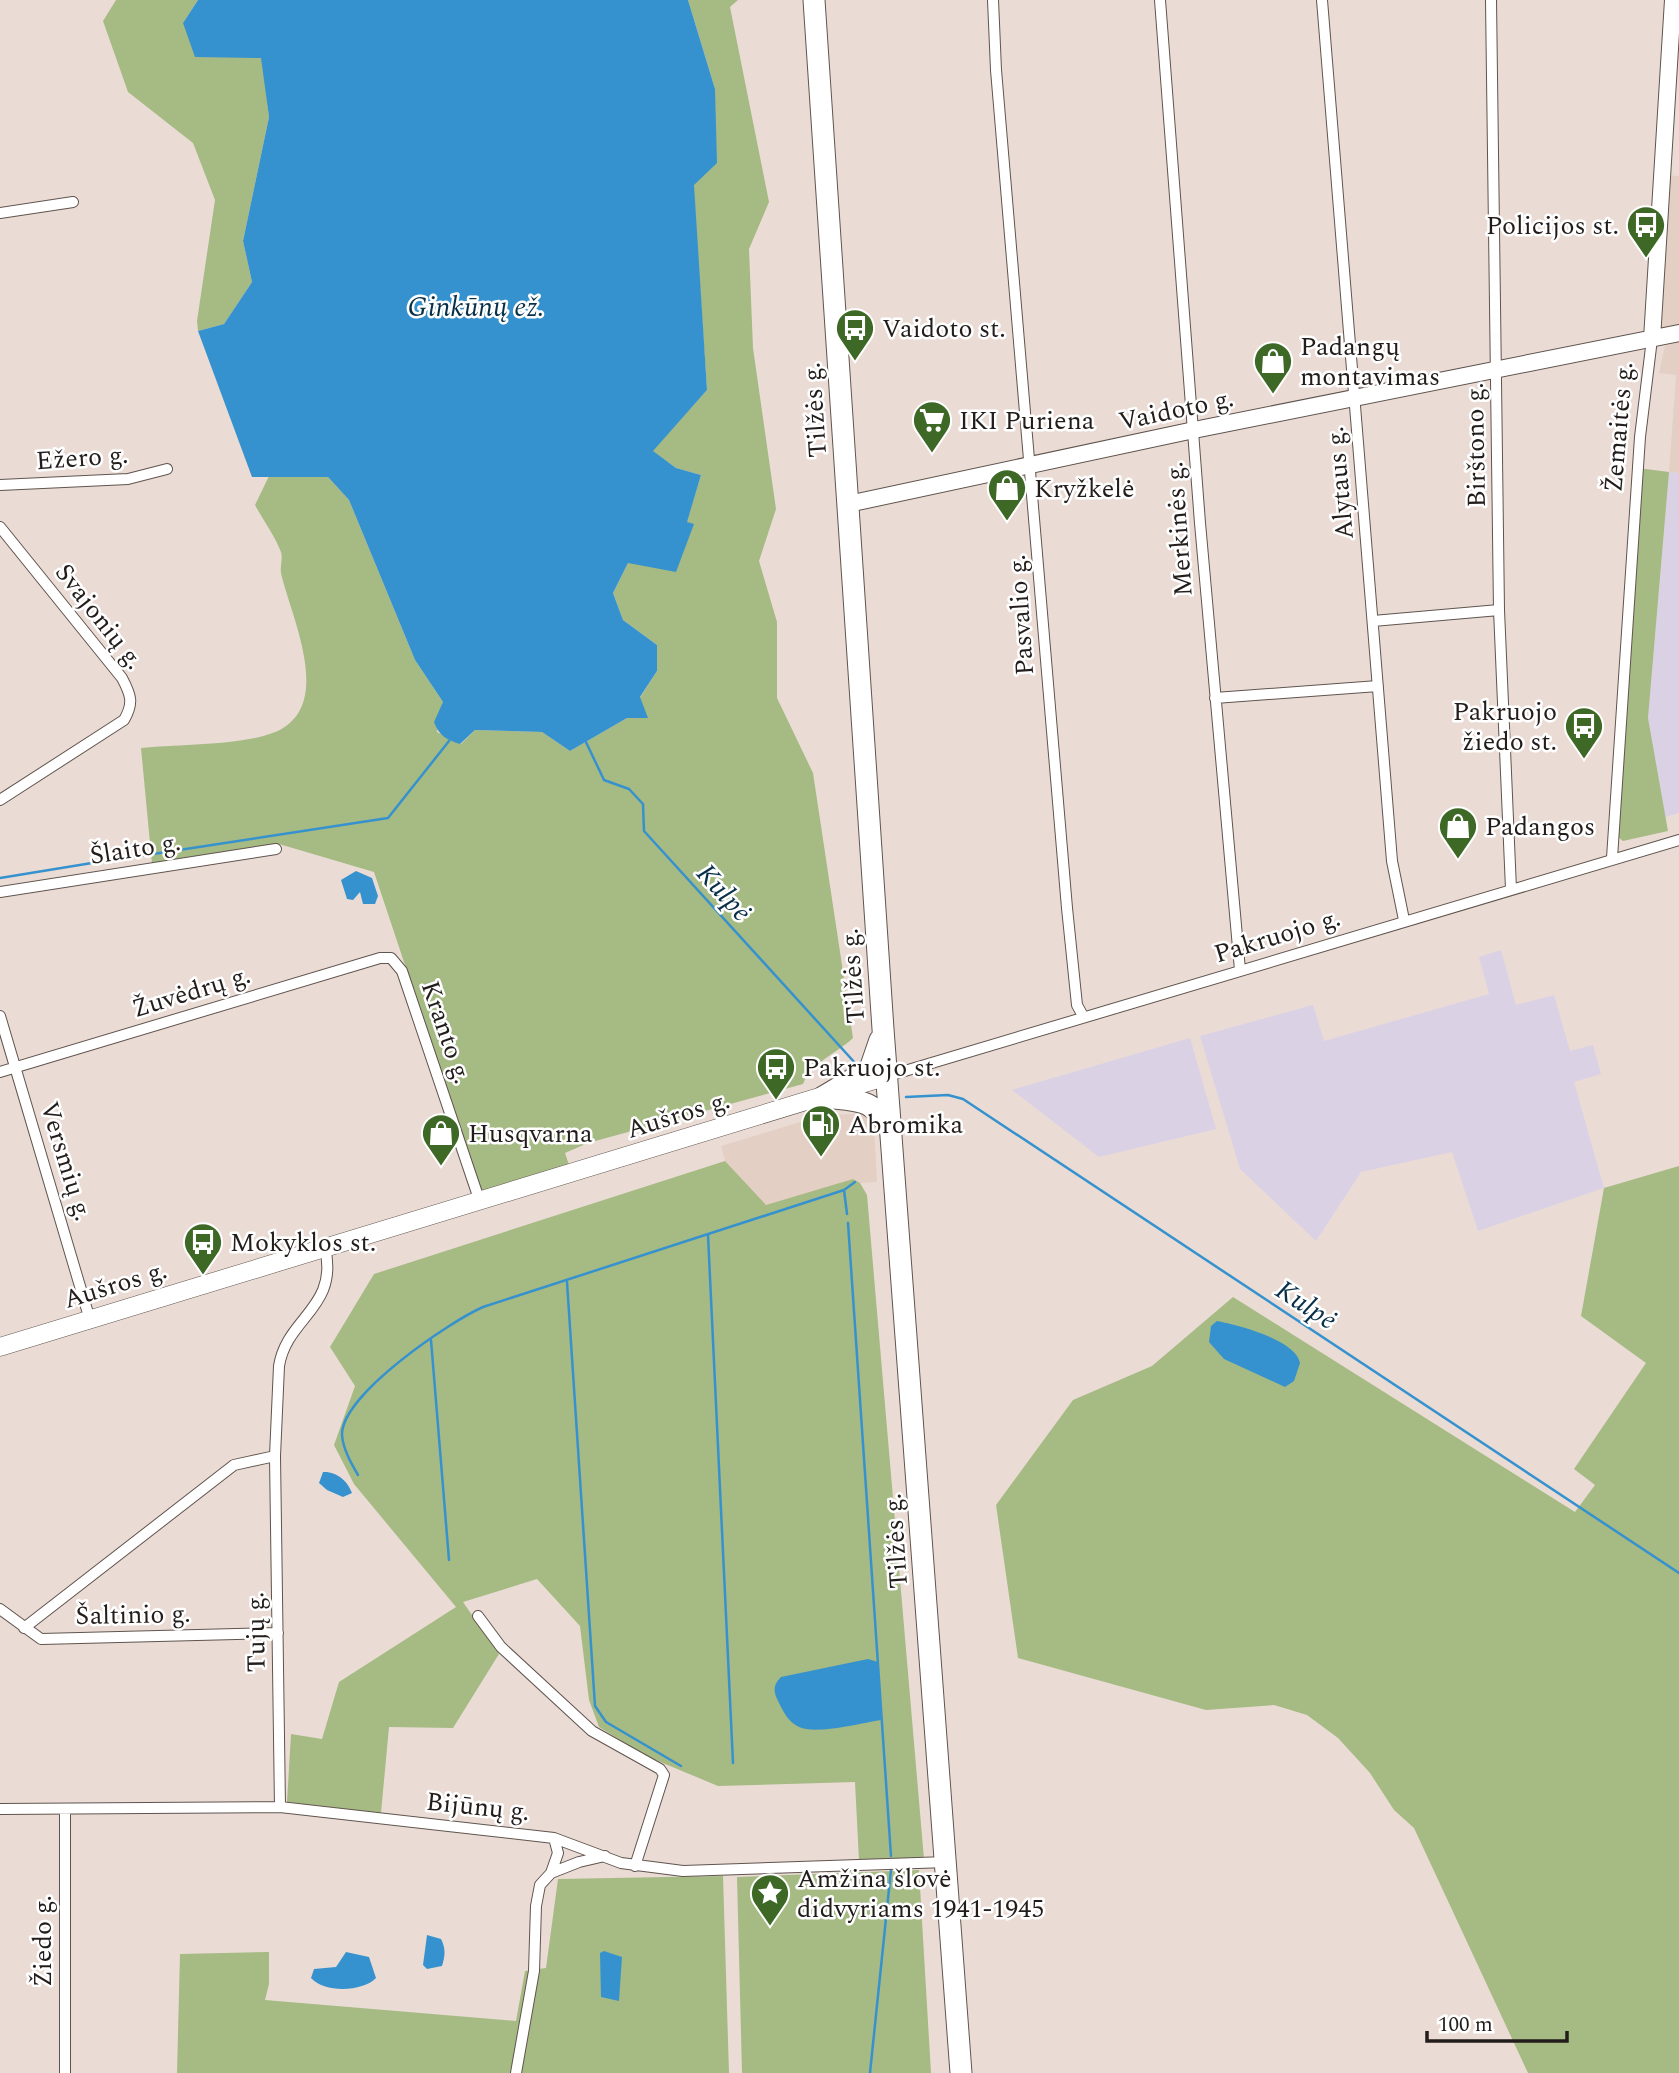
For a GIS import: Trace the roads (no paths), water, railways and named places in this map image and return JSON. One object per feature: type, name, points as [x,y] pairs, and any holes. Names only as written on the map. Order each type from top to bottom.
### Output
[{"type":"highway","name":"Tilžės g.","points":[[814,0],[883,1029],[961,2073]]},
{"type":"highway","points":[[823,1097],[870,1069],[883,1029]]},
{"type":"highway","points":[[823,1097],[866,1102],[880,1111],[892,1132]]},
{"type":"main road","name":"Žemaitės g.","points":[[1652,339],[1675,35],[1672,0]]},
{"type":"main road","name":"Vaidoto g.","points":[[848,504],[1194,430],[1679,333]]},
{"type":"main road","name":"Aušros g.","points":[[0,1347],[888,1076]]},
{"type":"street","name":"Pasvalio g.","points":[[993,0],[996,70],[1067,908],[1077,1006],[1083,1016]]},
{"type":"street","name":"Merkinės g.","points":[[1160,0],[1215,698],[1240,970]]},
{"type":"street","name":"Alytaus g.","points":[[1322,0],[1392,861],[1404,920]]},
{"type":"street","name":"Birštono g.","points":[[1490,0],[1499,610],[1511,889]]},
{"type":"street","points":[[0,214],[73,202]]},
{"type":"street","name":"Žemaitės g.","points":[[1612,858],[1640,437],[1652,339]]},
{"type":"street","name":"Ežero g.","points":[[0,485],[128,479],[167,469]]},
{"type":"street","name":"Svajonių g.","points":[[0,527],[122,678],[131,693],[132,707],[124,720],[0,800]]},
{"type":"street","points":[[1373,621],[1499,610]]},
{"type":"street","points":[[1215,698],[1378,687]]},
{"type":"street","name":"Pakruojo g.","points":[[888,1076],[1679,840]]},
{"type":"street","name":"Šlaito g.","points":[[0,892],[276,849]]},
{"type":"street","name":"Žuvėdrų g.","points":[[0,1072],[380,958],[394,959]]},
{"type":"street","name":"Kranto g.","points":[[394,959],[402,971],[480,1202]]},
{"type":"street","name":"Versmių g.","points":[[0,1016],[90,1320]]},
{"type":"street","name":"Tujų g.","points":[[280,1807],[275,1456],[281,1354],[309,1316],[329,1279],[325,1248]]},
{"type":"street","points":[[24,1628],[234,1465],[275,1456]]},
{"type":"street","name":"Šaltinio g.","points":[[0,1609],[41,1639],[278,1633]]},
{"type":"street","points":[[478,1616],[501,1647],[592,1731],[660,1769],[664,1775],[635,1866]]},
{"type":"street","name":"Bijūnų g.","points":[[0,1809],[280,1807],[554,1838],[635,1866],[726,1871],[947,1862]]},
{"type":"street","name":"Žiedo g.","points":[[65,1809],[65,2073]]},
{"type":"street","points":[[516,2073],[534,1971],[536,1906],[540,1885],[551,1873],[558,1853],[554,1838]]},
{"type":"street","points":[[551,1873],[605,1856]]},
{"type":"water","name":"Ginkūnų ež.","points":[[198,0],[688,0],[715,89],[717,163],[694,185],[707,390],[653,451],[676,468],[701,475],[687,522],[694,524],[676,572],[628,563],[613,593],[623,620],[657,645],[657,671],[640,697],[648,718],[627,718],[570,751],[542,732],[475,730],[460,744],[447,739],[438,731],[434,722],[443,702],[415,660],[349,500],[328,477],[252,477],[198,331],[224,324],[252,282],[243,241],[269,117],[261,58],[195,57],[183,23]]},
{"type":"water","points":[[356,871],[372,878],[378,896],[375,904],[363,904],[360,892],[353,900],[347,899],[341,880]]},
{"type":"water","points":[[1217,1321],[1265,1335],[1288,1347],[1300,1363],[1294,1381],[1285,1387],[1224,1359],[1209,1342],[1211,1326]]},
{"type":"water","points":[[323,1472],[341,1478],[352,1493],[343,1497],[327,1490],[319,1483]]},
{"type":"water","points":[[868,1659],[878,1662],[881,1720],[817,1730],[799,1727],[786,1716],[775,1691],[775,1685],[781,1677]]},
{"type":"water","points":[[427,1935],[441,1939],[445,1952],[442,1966],[427,1969],[423,1965]]},
{"type":"water","points":[[604,1951],[622,1957],[619,2001],[601,1997],[600,1953]]},
{"type":"water","points":[[346,1952],[369,1957],[376,1978],[362,1986],[344,1989],[325,1986],[311,1978],[314,1969],[336,1967]]},
{"type":"waterway","name":"Kulpė","points":[[585,740],[604,780],[629,789],[643,804],[644,831],[856,1064]]},
{"type":"waterway","points":[[114,860],[388,818],[449,741]]},
{"type":"waterway","points":[[0,878],[98,862]]},
{"type":"waterway","name":"Kulpė","points":[[906,1097],[948,1095],[963,1099],[1679,1573]]},
{"type":"waterway","points":[[847,1214],[844,1190],[855,1182]]},
{"type":"waterway","points":[[358,1475],[350,1461],[342,1435],[346,1419],[359,1400],[399,1362],[467,1315],[483,1307],[844,1190]]},
{"type":"waterway","points":[[848,1223],[891,1856]]},
{"type":"waterway","points":[[708,1235],[733,1763]]},
{"type":"waterway","points":[[567,1282],[595,1706],[606,1722],[681,1766]]},
{"type":"waterway","points":[[431,1340],[449,1560]]},
{"type":"waterway","points":[[870,2073],[891,1870]]},
{"type":"place","name":"Policijos st.","points":[[1646,259]]},
{"type":"place","name":"Vaidoto st.","points":[[855,362]]},
{"type":"place","name":"Padangų montavimas","points":[[1273,395]]},
{"type":"place","name":"IKI Puriena","points":[[932,454]]},
{"type":"place","name":"Kryžkelė","points":[[1007,522]]},
{"type":"place","name":"Pakruojo žiedo st.","points":[[1584,760]]},
{"type":"place","name":"Padangos","points":[[1458,860]]},
{"type":"place","name":"Pakruojo st.","points":[[776,1101]]},
{"type":"place","name":"Abromika","points":[[821,1158]]},
{"type":"place","name":"Husqvarna","points":[[441,1167]]},
{"type":"place","name":"Mokyklos st.","points":[[203,1276]]},
{"type":"place","name":"Amžina šlovė didvyriams 1941-1945","points":[[770,1927]]}]
